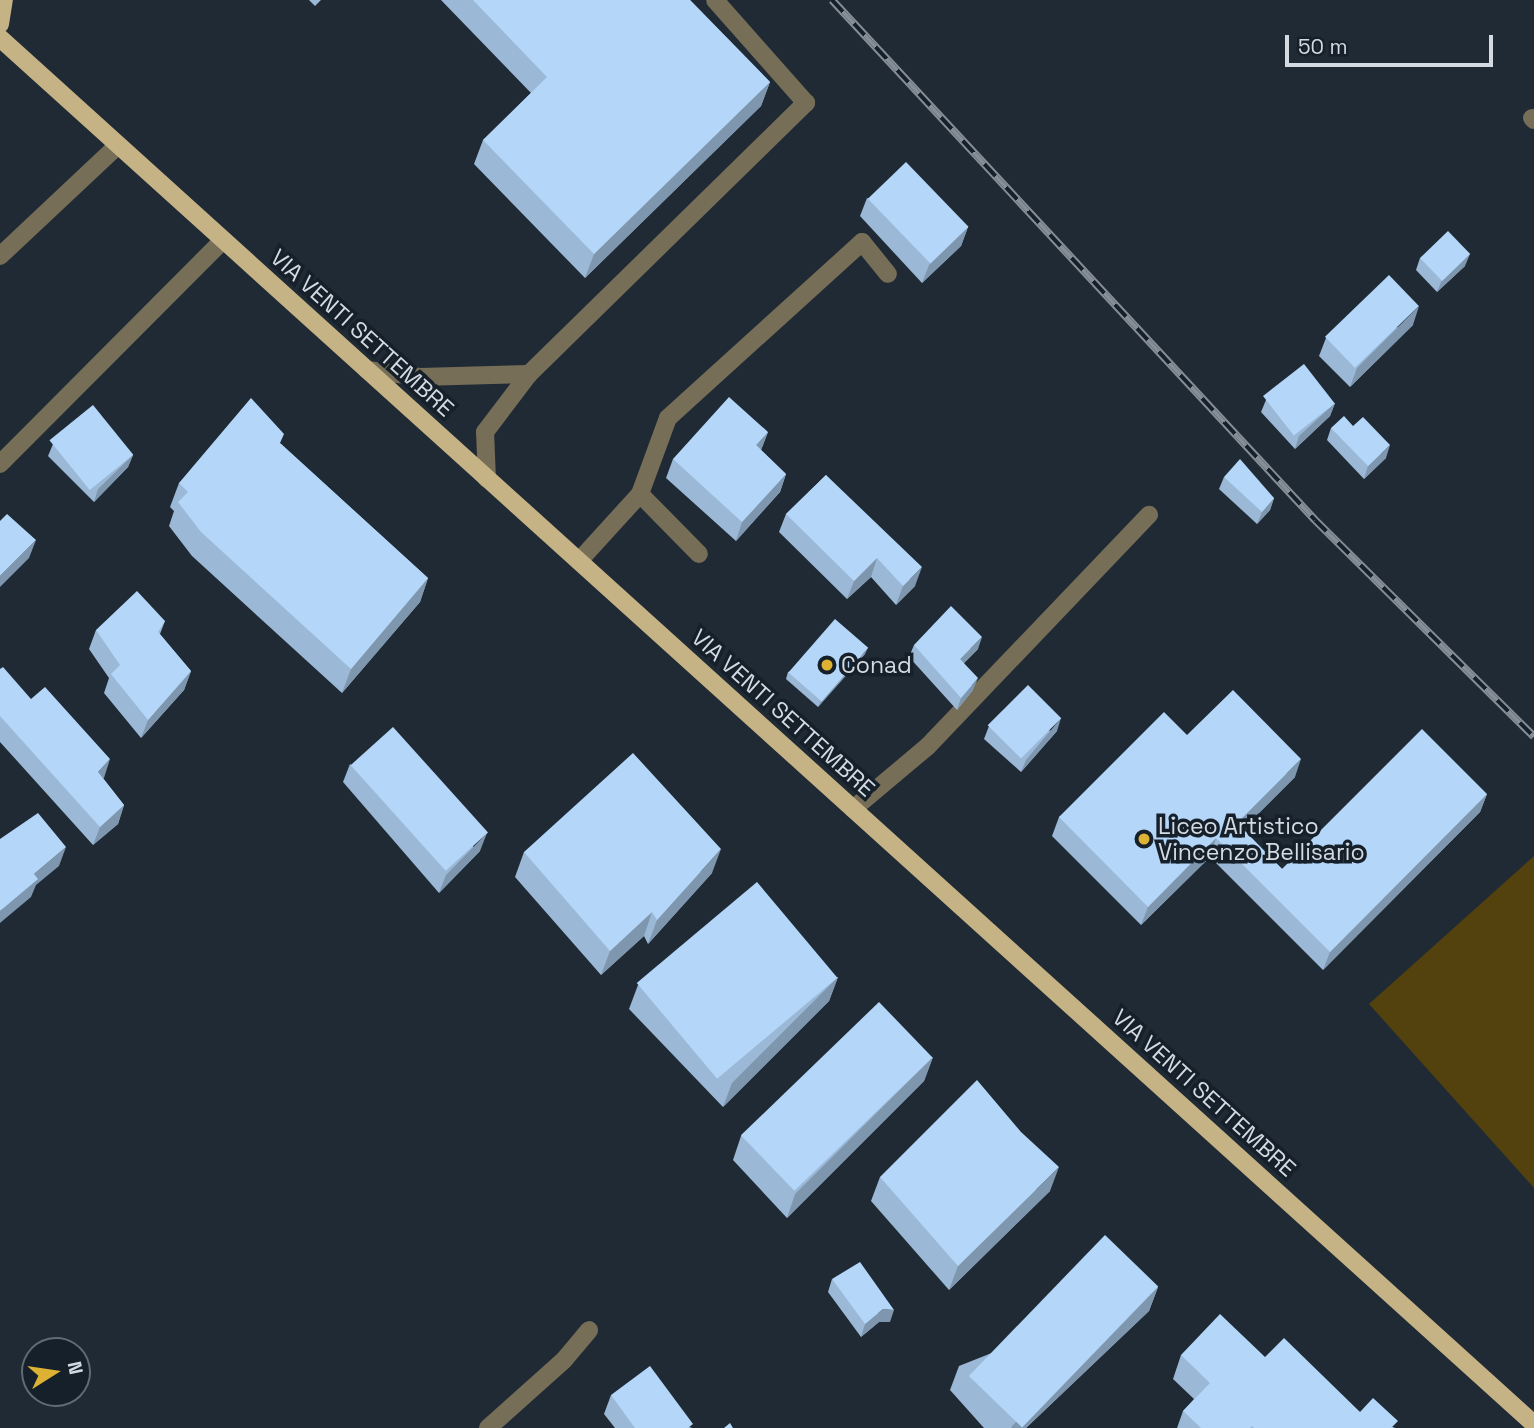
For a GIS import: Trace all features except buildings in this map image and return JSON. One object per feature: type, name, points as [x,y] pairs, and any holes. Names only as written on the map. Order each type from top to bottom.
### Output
[{"type":"main road","points":[[0,23],[5,0]]},
{"type":"main road","name":"VIA VENTI SETTEMBRE","points":[[0,38],[116,147],[368,370],[1534,1424]]},
{"type":"street","points":[[487,479],[485,432],[529,374],[806,103],[715,0]]},
{"type":"street","points":[[0,256],[116,147]]},
{"type":"street","points":[[0,464],[222,241]]},
{"type":"street","points":[[579,562],[640,494],[668,418],[862,242],[888,274]]},
{"type":"street","points":[[368,370],[420,377],[529,374]]},
{"type":"street","points":[[640,494],[699,554]]},
{"type":"street","points":[[853,809],[928,746],[1149,515]]},
{"type":"street","points":[[488,1428],[564,1360],[589,1330]]},
{"type":"shaded area","points":[[1534,856],[1534,1188],[1369,1004]]},
{"type":"railway","points":[[832,0],[1315,520],[1534,737]]},
{"type":"place","name":"Conad","points":[[827,665]]},
{"type":"place","name":"Liceo Artistico Vincenzo Bellisario","points":[[1144,839]]}]
